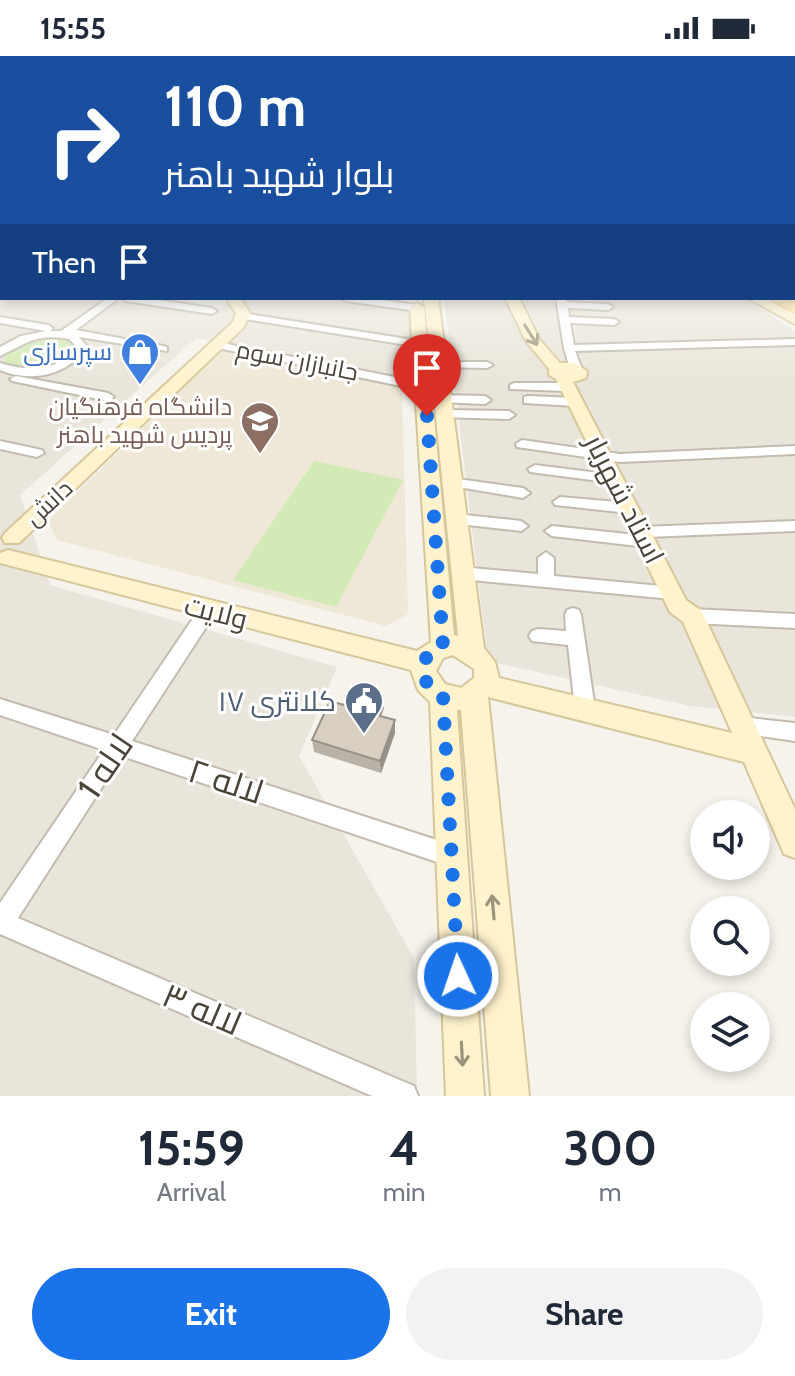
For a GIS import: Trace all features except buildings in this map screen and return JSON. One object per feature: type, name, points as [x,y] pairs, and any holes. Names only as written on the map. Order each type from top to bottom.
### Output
[{"type":"street","points":[[65,333],[111,300]]},
{"type":"street","points":[[156,300],[216,304]]},
{"type":"street","points":[[234,300],[242,316],[420,344]]},
{"type":"street","points":[[397,300],[422,301]]},
{"type":"street","name":"استاد شهریار","points":[[513,300],[533,341],[570,380],[612,458],[678,606],[692,616],[795,843]]},
{"type":"street","points":[[759,300],[795,320]]},
{"type":"street","points":[[422,301],[420,344],[443,646]]},
{"type":"street","points":[[422,301],[438,365],[472,650]]},
{"type":"street","points":[[570,380],[562,302],[608,307]]},
{"type":"street","name":"دانش","points":[[4,546],[225,323],[229,313],[216,304]]},
{"type":"street","name":"دانش","points":[[4,546],[239,324],[242,316]]},
{"type":"street","points":[[0,320],[163,349]]},
{"type":"street","points":[[565,320],[614,322]]},
{"type":"street","points":[[0,353],[20,340],[45,333],[65,333],[79,340],[81,345],[73,358],[37,372],[3,374]]},
{"type":"street","points":[[569,348],[795,342]]},
{"type":"street","name":"جانبازان سوم","points":[[217,345],[425,387]]},
{"type":"street","points":[[438,365],[487,365]]},
{"type":"street","points":[[3,374],[108,397]]},
{"type":"street","points":[[514,387],[570,380]]},
{"type":"street","points":[[528,400],[570,380]]},
{"type":"street","points":[[443,406],[485,400]]},
{"type":"street","points":[[443,406],[509,415]]},
{"type":"street","points":[[522,444],[612,458],[795,450]]},
{"type":"street","points":[[0,445],[37,453]]},
{"type":"street","name":"استاد شهریار","points":[[612,458],[615,479],[629,508],[694,604],[692,616]]},
{"type":"street","points":[[535,469],[615,479]]},
{"type":"street","points":[[451,482],[504,483],[523,493]]},
{"type":"street","points":[[560,502],[629,508]]},
{"type":"street","points":[[455,519],[521,526]]},
{"type":"street","points":[[552,531],[648,535],[795,526]]},
{"type":"street","name":"ولایت","points":[[4,546],[208,610],[423,663]]},
{"type":"street","points":[[546,558],[546,581]]},
{"type":"street","points":[[461,573],[672,593]]},
{"type":"street","name":"لاله 1","points":[[1,922],[208,610]]},
{"type":"street","points":[[573,615],[585,709]]},
{"type":"street","points":[[692,616],[795,621]]},
{"type":"street","points":[[538,636],[576,639]]},
{"type":"street","points":[[465,1096],[452,856],[466,692],[486,669],[484,662],[472,650],[463,646],[443,646],[427,655],[422,671],[428,686],[466,692],[585,709],[752,751]]},
{"type":"street","points":[[466,692],[510,1096]]},
{"type":"street","name":"لاله ۲","points":[[0,707],[452,856]]},
{"type":"street","points":[[740,726],[795,732]]},
{"type":"street","name":"لاله ۳","points":[[1,922],[404,1096]]},
{"type":"shaded area","points":[[0,300],[114,300],[215,316],[229,300],[336,300],[412,312],[416,383],[196,338],[20,495],[50,585],[337,667],[299,756],[414,958],[417,1096],[0,1096]]},
{"type":"shaded area","points":[[444,300],[749,300],[795,332],[795,717],[690,706],[488,661]]},
{"type":"shaded area","name":"دانشگاه فرهنگیان پردیس شهید باهنر","points":[[224,349],[397,385],[402,389],[408,614],[386,626],[57,540],[48,521]]},
{"type":"green space","points":[[51,336],[74,342],[73,352],[40,368],[14,368],[5,364],[4,353],[19,343]]},
{"type":"green space","points":[[314,461],[403,480],[336,607],[233,580]]},
{"type":"place","name":"سپرسازی","points":[[140,386]]},
{"type":"place","name":"دانشگاه فرهنگیان پردیس شهید باهنر","points":[[260,455]]},
{"type":"place","name":"کلانتری ۱۷","points":[[364,735]]},
{"type":"route","points":[[427,416],[443,646],[427,655],[422,671],[428,686],[443,696],[458,976]]}]
